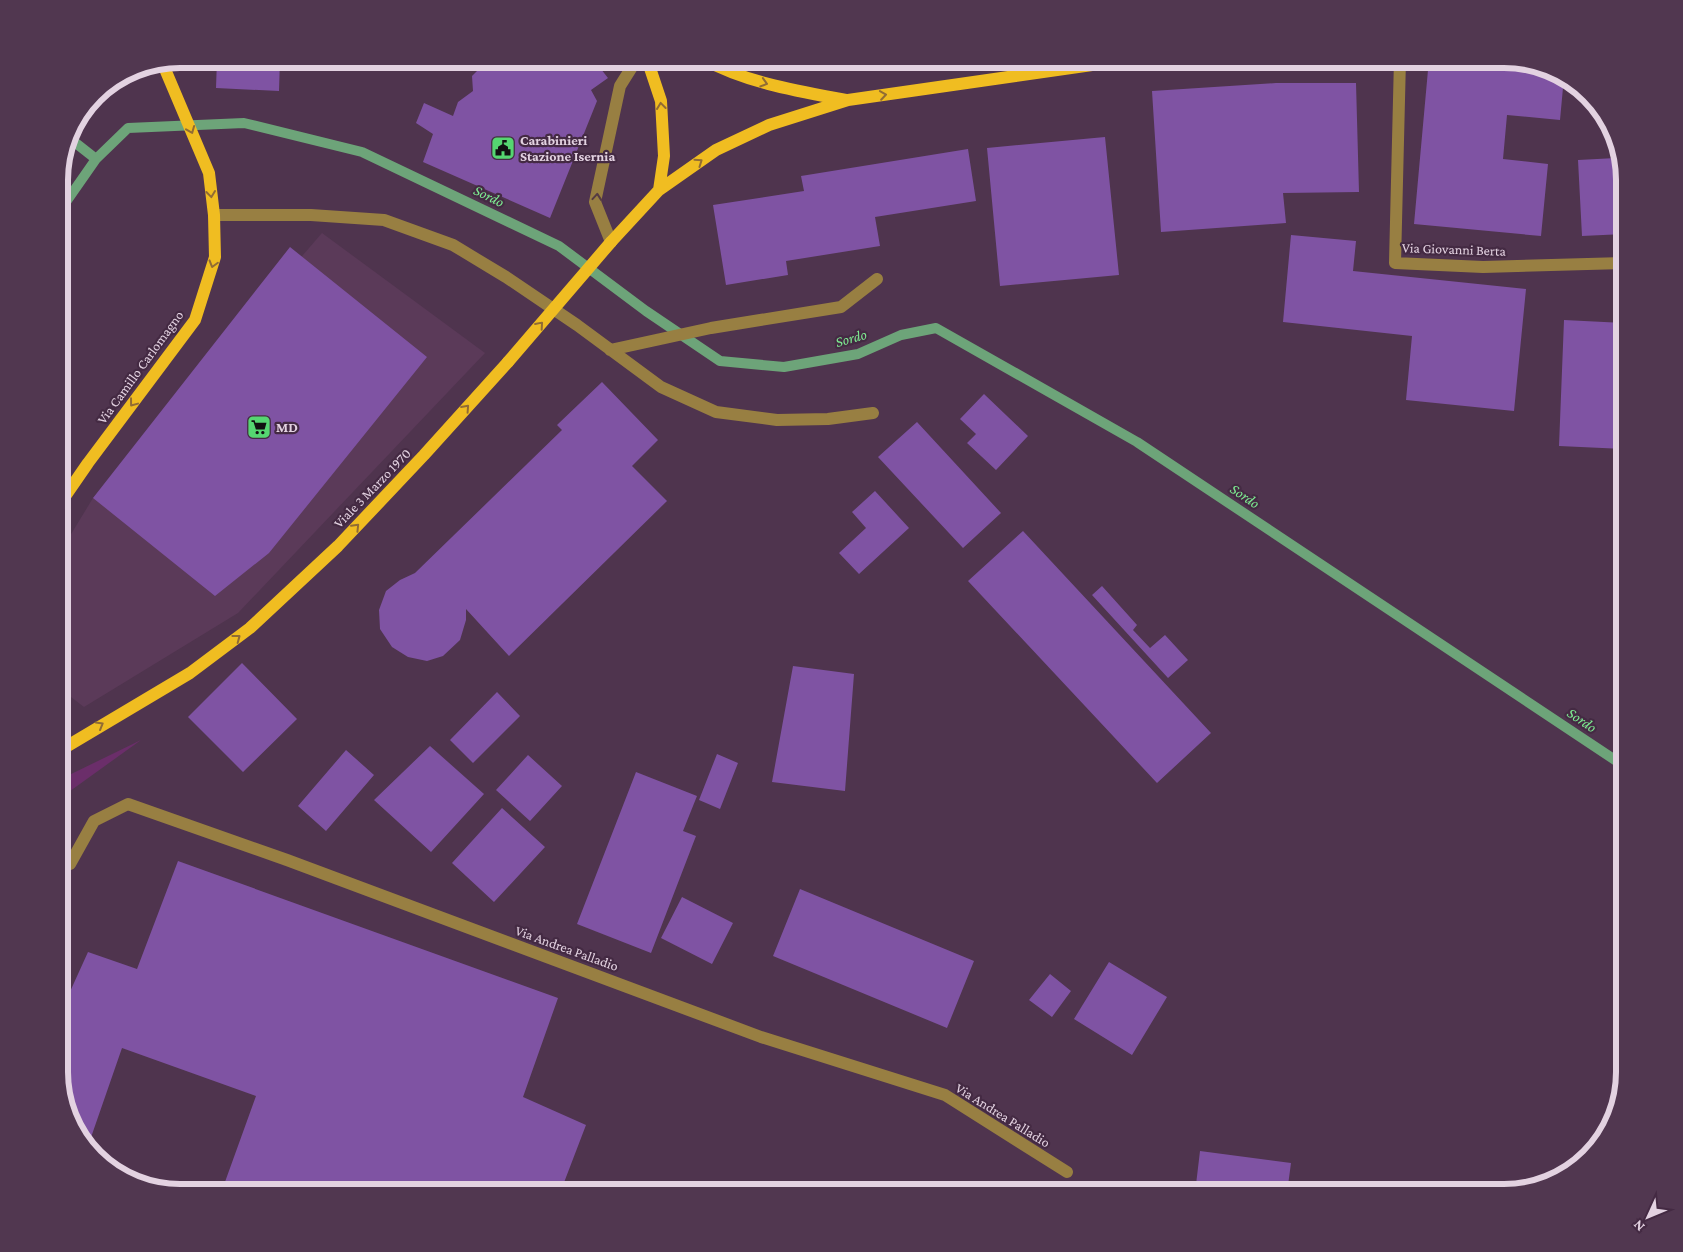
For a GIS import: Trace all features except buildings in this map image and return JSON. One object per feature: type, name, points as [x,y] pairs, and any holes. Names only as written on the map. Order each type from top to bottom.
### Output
[{"type":"main road","name":"Via Camillo Carlomagno","points":[[68,492],[195,320],[215,257],[214,215],[209,173],[165,68]]},
{"type":"main road","points":[[650,68],[661,101],[664,156],[659,190]]},
{"type":"main road","points":[[719,68],[786,89],[848,100],[1071,68]]},
{"type":"main road","name":"Viale 3 Marzo 1970","points":[[68,746],[190,673],[250,628],[338,546],[508,362],[611,242],[659,190],[716,150],[769,125],[848,100]]},
{"type":"street","points":[[611,242],[595,202],[620,86],[631,68]]},
{"type":"street","name":"Via Giovanni Berta","points":[[1400,68],[1395,263],[1483,267],[1616,263]]},
{"type":"street","points":[[214,215],[311,215],[384,220],[453,245],[514,282],[577,325],[661,387],[716,412],[777,420],[828,419],[872,413]]},
{"type":"street","points":[[610,350],[711,328],[841,306],[877,279]]},
{"type":"street","name":"Via Andrea Palladio","points":[[70,864],[94,821],[128,804],[286,860],[761,1037],[945,1095],[1067,1172]]},
{"type":"shaded area","points":[[322,233],[485,353],[238,613],[84,707],[68,695],[68,539],[93,498]]},
{"type":"shaded area","points":[[141,740],[68,793],[68,776]]},
{"type":"waterway","name":"Sordo","points":[[68,199],[96,159],[128,128],[244,123],[362,152],[559,246],[646,311],[720,361],[784,367],[858,354],[901,335],[936,328],[1137,442],[1616,761]]},
{"type":"waterway","points":[[74,142],[96,159]]},
{"type":"place","name":"Carabinieri Stazione Isernia","points":[[503,148]]},
{"type":"place","name":"MD","points":[[259,427]]}]
